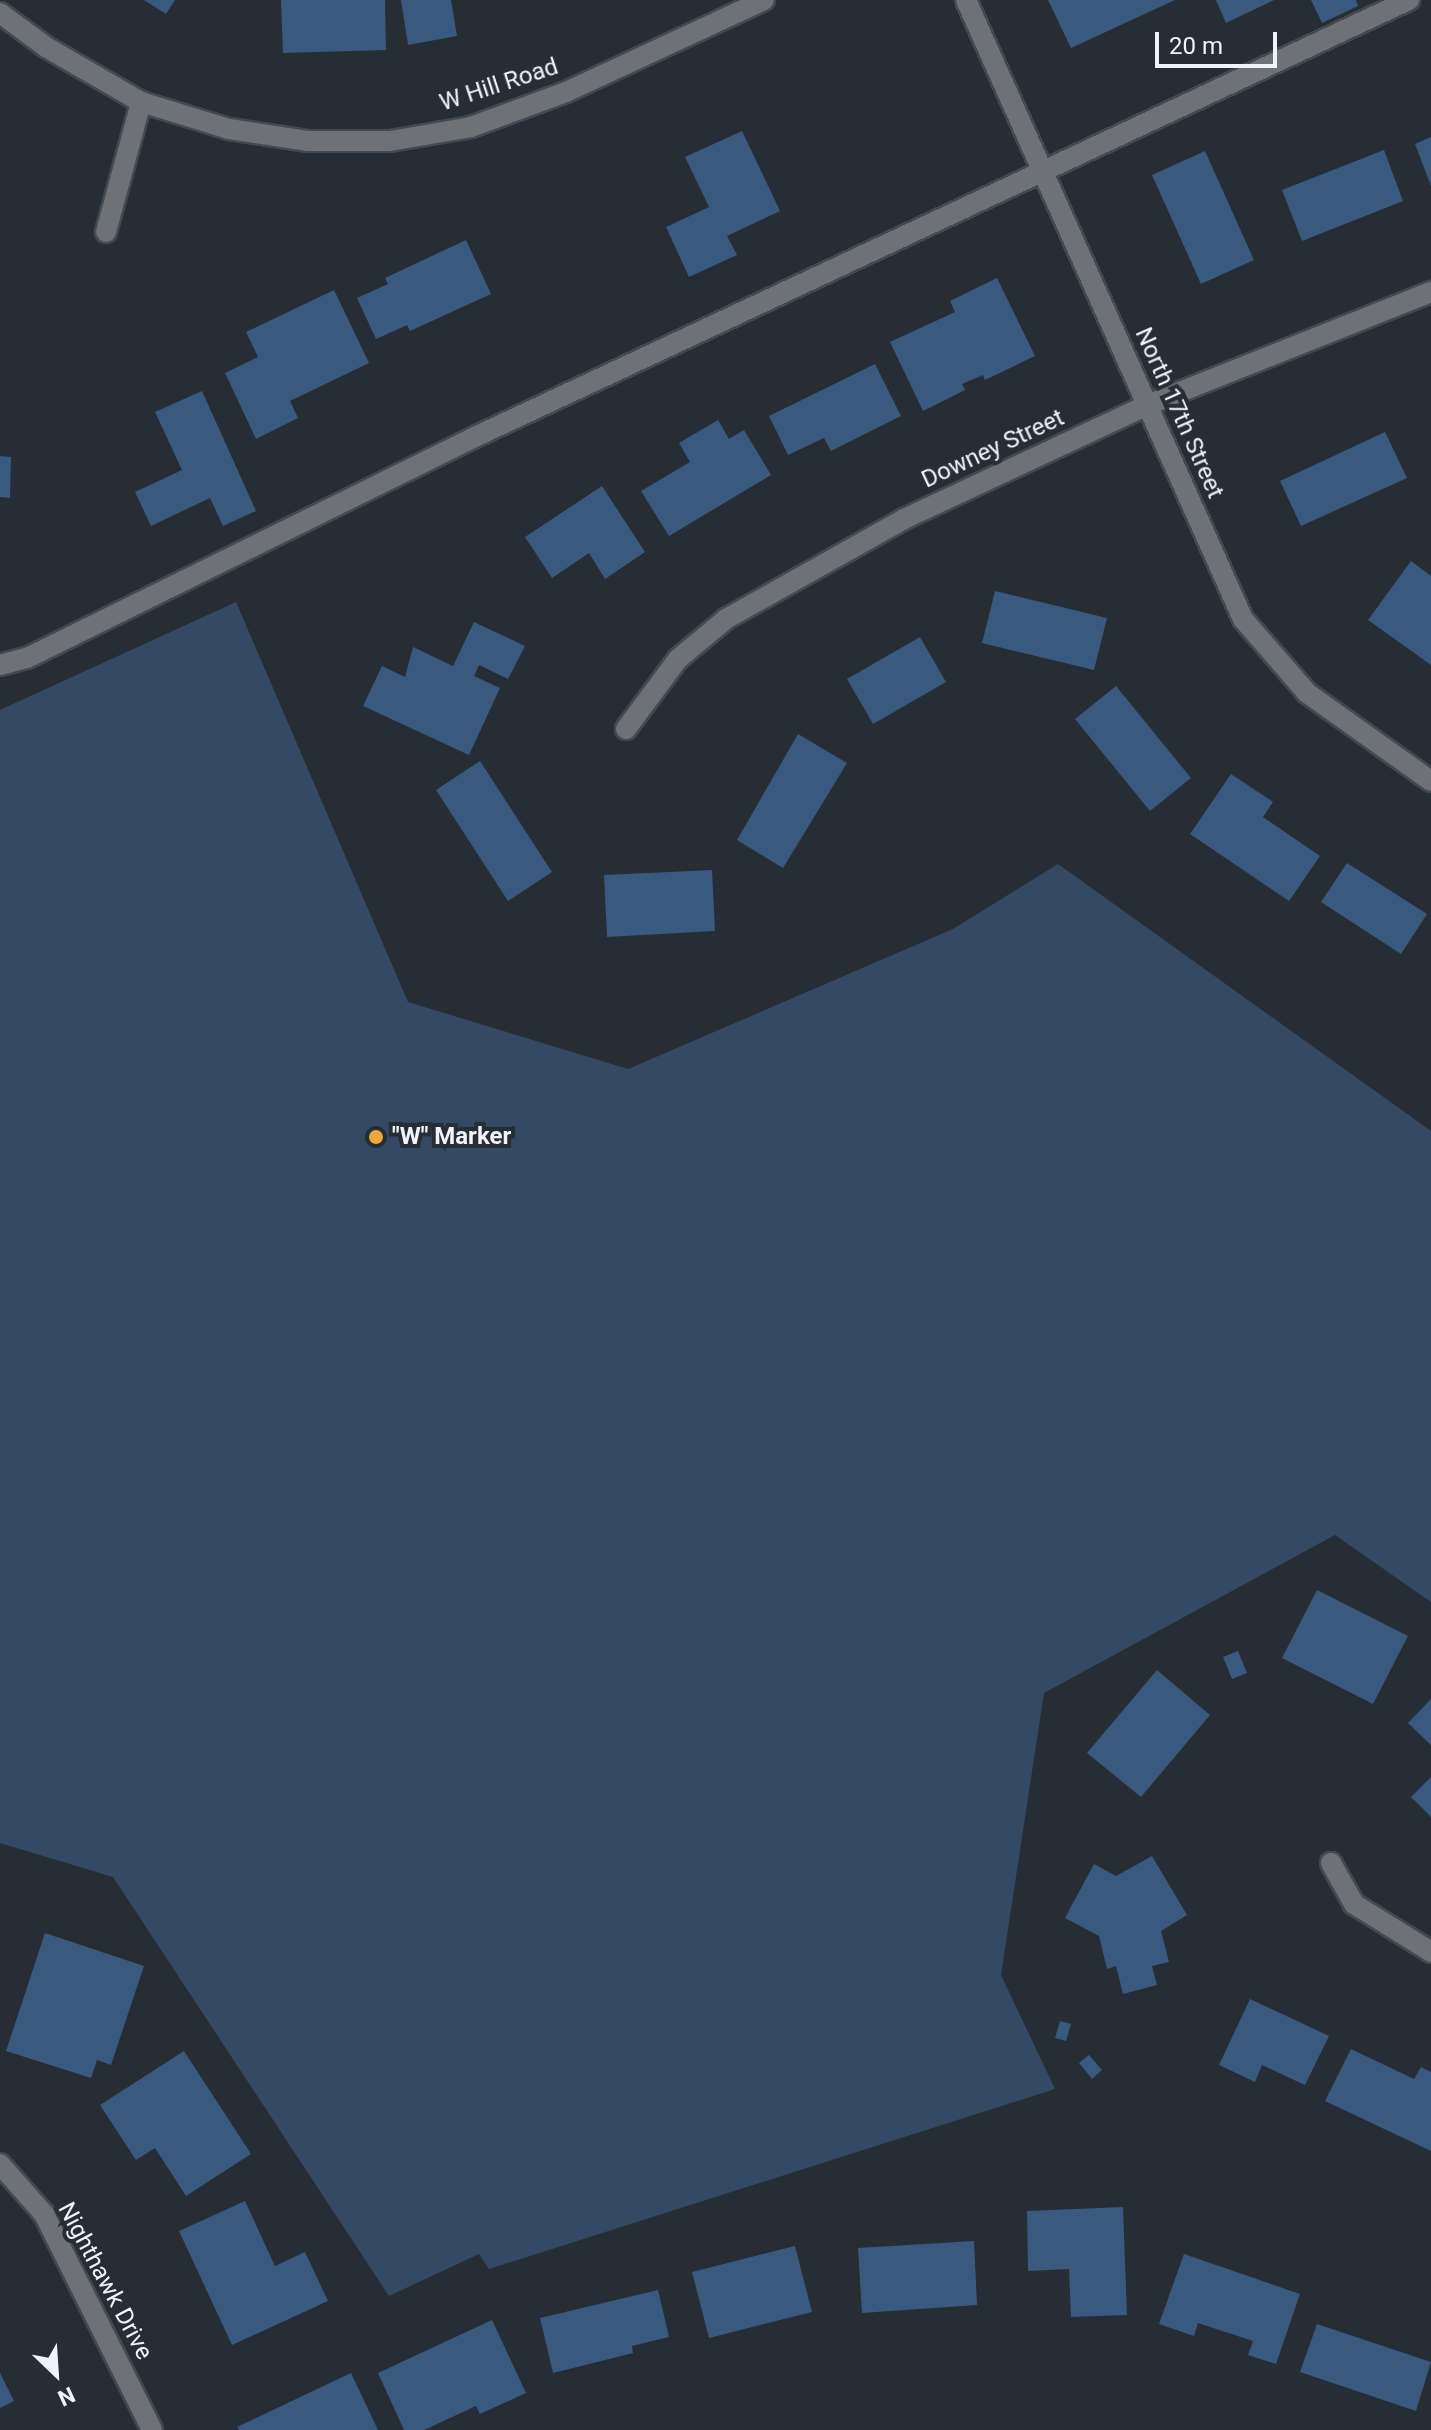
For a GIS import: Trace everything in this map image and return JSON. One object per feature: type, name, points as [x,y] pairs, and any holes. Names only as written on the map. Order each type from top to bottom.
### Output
[{"type":"street","name":"W Hill Road","points":[[0,13],[46,47],[141,102],[229,129],[307,141],[390,141],[471,127],[566,92],[764,0]]},
{"type":"street","name":"North 17th Street","points":[[966,0],[1243,619],[1307,693],[1431,781]]},
{"type":"street","points":[[0,665],[27,658],[479,435],[1042,169],[1409,0]]},
{"type":"street","points":[[106,232],[141,102]]},
{"type":"street","name":"Downey Street","points":[[626,729],[678,659],[726,619],[904,519],[1147,405],[1431,292]]},
{"type":"street","points":[[1331,1863],[1354,1904],[1431,1952]]},
{"type":"street","name":"Nighthawk Drive","points":[[0,2164],[44,2214],[152,2430]]},
{"type":"shaded area","points":[[236,602],[408,1002],[628,1069],[953,929],[1058,864],[1431,1131],[1431,1602],[1335,1535],[1044,1693],[1001,1975],[1055,2089],[489,2269],[479,2254],[389,2296],[113,1877],[0,1843],[0,710]]},
{"type":"building","points":[[144,0],[175,0],[166,14]]},
{"type":"building","points":[[281,0],[385,0],[386,50],[283,53]]},
{"type":"building","points":[[401,0],[451,0],[457,36],[408,45]]},
{"type":"building","points":[[1048,0],[1175,0],[1071,48]]},
{"type":"building","points":[[1216,0],[1274,0],[1226,23]]},
{"type":"building","points":[[1311,0],[1356,0],[1358,6],[1322,23]]},
{"type":"building","points":[[742,131],[780,211],[727,236],[737,255],[689,277],[666,227],[709,207],[685,157]]},
{"type":"building","points":[[1431,137],[1431,186],[1415,144]]},
{"type":"building","points":[[1384,150],[1403,201],[1302,241],[1282,190]]},
{"type":"building","points":[[1205,151],[1254,260],[1201,284],[1152,175]]},
{"type":"building","points":[[466,240],[491,294],[410,331],[407,325],[376,339],[357,298],[388,284],[385,278]]},
{"type":"building","points":[[997,278],[1035,356],[985,380],[983,375],[962,384],[965,390],[923,411],[890,342],[955,312],[950,301]]},
{"type":"building","points":[[334,290],[369,363],[290,401],[298,418],[256,439],[225,373],[258,357],[246,332]]},
{"type":"building","points":[[875,364],[901,416],[831,451],[824,438],[788,455],[769,416]]},
{"type":"building","points":[[202,391],[256,511],[223,526],[210,498],[151,526],[135,492],[182,470],[155,412]]},
{"type":"building","points":[[718,420],[729,439],[744,430],[771,475],[669,536],[641,491],[690,462],[679,443]]},
{"type":"building","points":[[1385,432],[1407,478],[1301,526],[1280,481]]},
{"type":"building","points":[[0,456],[11,457],[10,498],[0,497]]},
{"type":"building","points":[[602,486],[645,552],[605,579],[589,553],[552,578],[525,537]]},
{"type":"building","points":[[1411,561],[1431,576],[1431,665],[1368,620]]},
{"type":"building","points":[[995,591],[1107,618],[1094,670],[982,643]]},
{"type":"building","points":[[474,622],[525,646],[508,679],[479,665],[474,676],[500,688],[469,755],[363,706],[382,666],[405,677],[413,647],[453,666]]},
{"type":"building","points":[[920,637],[946,682],[873,724],[847,679]]},
{"type":"building","points":[[1116,686],[1191,778],[1150,811],[1075,719]]},
{"type":"building","points":[[798,734],[847,763],[783,868],[737,840]]},
{"type":"building","points":[[480,761],[552,872],[508,901],[436,790]]},
{"type":"building","points":[[1231,774],[1273,802],[1263,817],[1320,856],[1289,901],[1190,834]]},
{"type":"building","points":[[1347,863],[1427,914],[1401,954],[1321,902]]},
{"type":"building","points":[[712,870],[715,931],[607,937],[604,875]]},
{"type":"building","points":[[1317,1590],[1408,1636],[1373,1704],[1282,1658]]},
{"type":"building","points":[[1238,1651],[1247,1673],[1232,1679],[1223,1657]]},
{"type":"building","points":[[1157,1670],[1210,1715],[1141,1797],[1087,1753]]},
{"type":"building","points":[[1431,1699],[1431,1745],[1408,1723]]},
{"type":"building","points":[[1431,1777],[1431,1817],[1411,1797]]},
{"type":"building","points":[[1152,1856],[1187,1915],[1161,1931],[1169,1962],[1152,1966],[1157,1985],[1123,1994],[1116,1966],[1107,1969],[1099,1936],[1065,1918],[1094,1864],[1116,1876]]},
{"type":"building","points":[[45,1933],[144,1966],[111,2065],[97,2060],[91,2078],[6,2051]]},
{"type":"building","points":[[1250,1999],[1329,2036],[1305,2085],[1262,2065],[1255,2082],[1219,2065]]},
{"type":"building","points":[[1060,2021],[1071,2024],[1066,2041],[1055,2038]]},
{"type":"building","points":[[1351,2049],[1414,2079],[1421,2067],[1431,2072],[1431,2151],[1325,2101]]},
{"type":"building","points":[[184,2051],[251,2154],[186,2196],[155,2148],[136,2160],[100,2105]]},
{"type":"building","points":[[1089,2055],[1102,2070],[1092,2079],[1079,2063]]},
{"type":"building","points":[[245,2201],[275,2266],[305,2252],[328,2301],[232,2345],[179,2231]]},
{"type":"building","points":[[1123,2207],[1127,2315],[1071,2317],[1069,2269],[1028,2271],[1027,2211]]},
{"type":"building","points":[[974,2241],[977,2305],[862,2313],[858,2248]]},
{"type":"building","points":[[795,2246],[812,2312],[709,2338],[692,2272]]},
{"type":"building","points":[[1184,2254],[1300,2294],[1276,2364],[1248,2355],[1253,2341],[1198,2323],[1194,2336],[1159,2324]]},
{"type":"building","points":[[658,2290],[669,2337],[632,2346],[633,2353],[553,2373],[540,2318]]},
{"type":"building","points":[[492,2320],[526,2393],[480,2414],[476,2406],[424,2430],[404,2430],[378,2373]]},
{"type":"building","points":[[1317,2324],[1431,2362],[1416,2411],[1300,2372]]},
{"type":"building","points":[[0,2373],[14,2401],[0,2408]]},
{"type":"building","points":[[351,2373],[378,2430],[239,2430],[237,2427]]},
{"type":"place","name":"\"W\" Marker","points":[[376,1137]]}]
